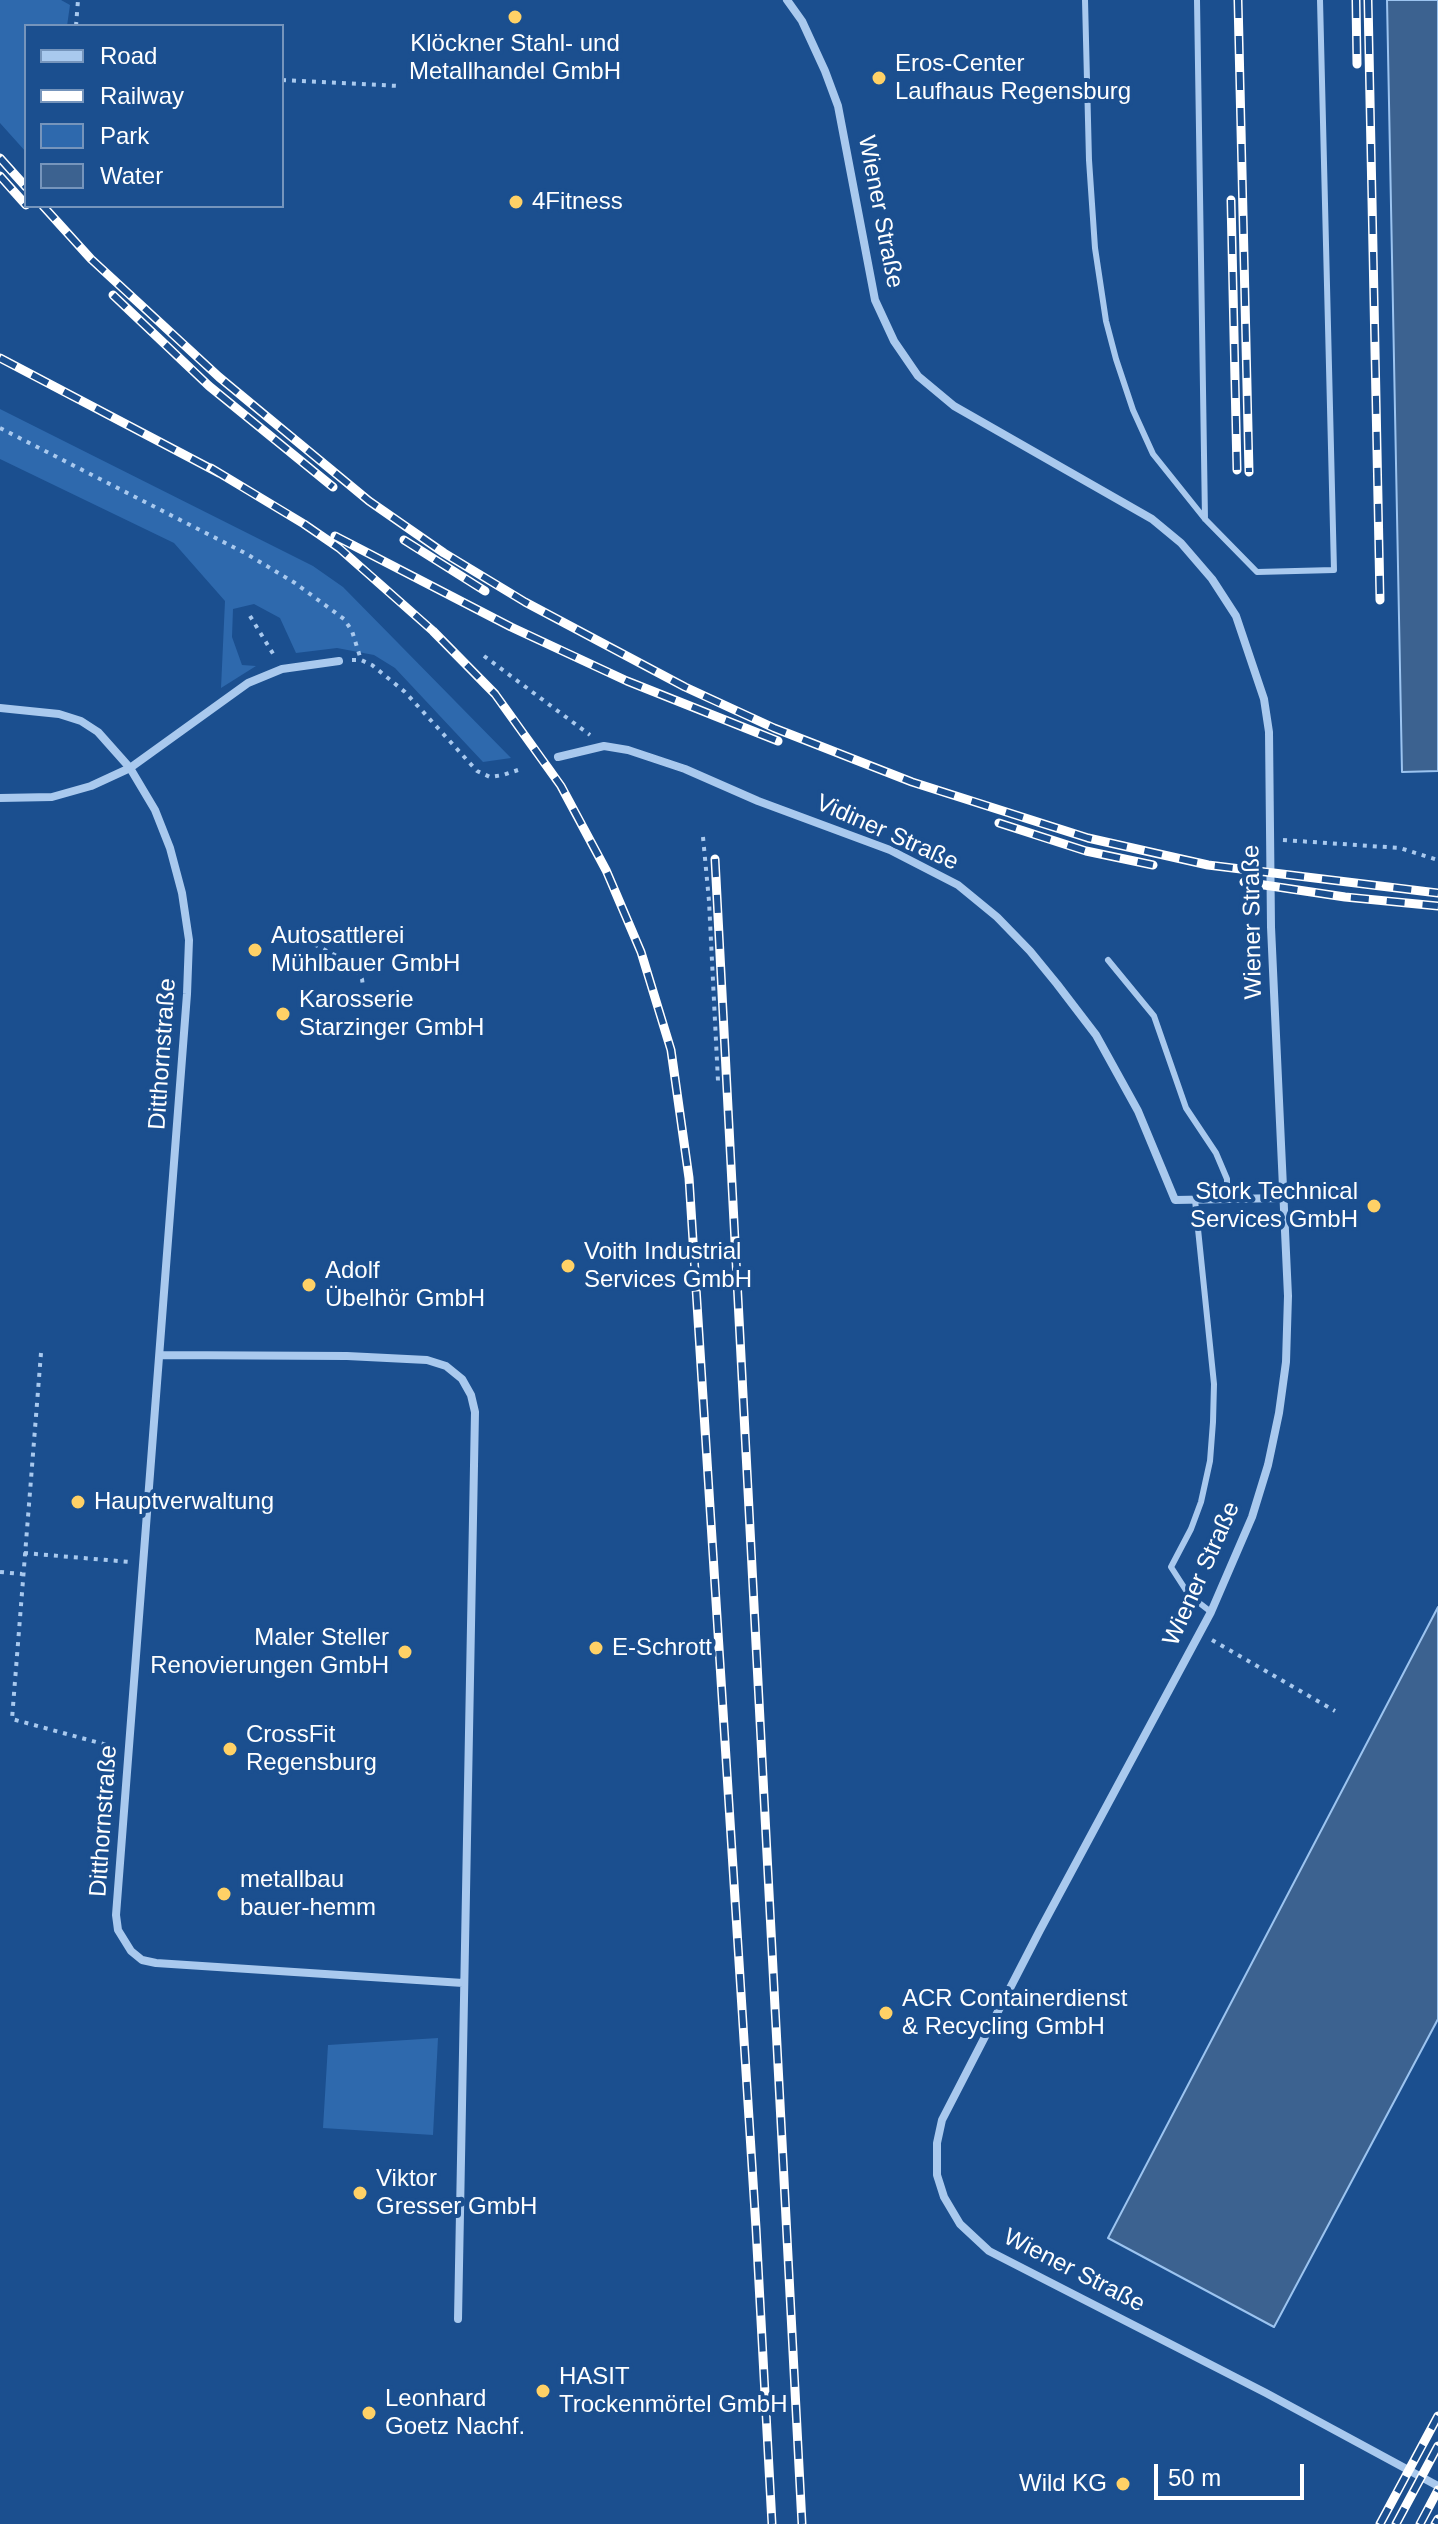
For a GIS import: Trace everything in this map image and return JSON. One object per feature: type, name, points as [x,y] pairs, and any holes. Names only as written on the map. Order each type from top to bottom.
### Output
[{"type":"street","name":"Wiener Straße","points":[[787,0],[802,21],[838,106],[875,300],[894,341],[918,376],[954,406],[1152,519],[1181,543],[1212,579],[1236,616],[1264,699],[1269,732],[1271,927],[1288,1296],[1286,1362],[1268,1465],[1252,1517],[1211,1612],[942,2120],[937,2143],[937,2175],[944,2197],[960,2224],[989,2251],[1266,2393],[1438,2486]]},
{"type":"street","points":[[0,798],[52,797],[91,786],[130,768],[248,683],[282,669],[339,661]]},
{"type":"street","name":"Ditthornstraße","points":[[0,708],[59,714],[81,721],[98,732],[130,768],[155,810],[170,848],[182,893],[189,940],[116,1915],[118,1930],[123,1942],[142,1960],[156,1963],[463,1983]]},
{"type":"street","name":"Vidiner Straße","points":[[558,757],[604,746],[628,750],[685,769],[758,801],[890,850],[958,885],[997,917],[1057,984],[1096,1035],[1138,1111],[1175,1200],[1195,1200]]},
{"type":"street","points":[[1195,1200],[1283,1198]]},
{"type":"street","points":[[160,1355],[347,1356],[427,1360],[446,1366],[462,1379],[471,1395],[475,1412],[458,2319]]},
{"type":"lane","points":[[1085,0],[1089,160],[1095,248],[1106,321],[1133,410],[1153,454],[1205,519],[1257,572],[1334,570],[1320,0]]},
{"type":"lane","points":[[1197,0],[1205,519]]},
{"type":"lane","points":[[1108,960],[1154,1016],[1186,1108],[1216,1153],[1227,1179],[1227,1199]]},
{"type":"lane","points":[[1195,1200],[1214,1384],[1213,1422],[1210,1461],[1201,1502],[1171,1567],[1189,1595],[1211,1612]]},
{"type":"path","points":[[76,24],[78,0]]},
{"type":"path","points":[[284,80],[399,86]]},
{"type":"path","points":[[0,428],[245,553],[295,583],[344,619],[352,631],[361,660]]},
{"type":"path","points":[[250,616],[282,669]]},
{"type":"path","points":[[484,656],[604,746]]},
{"type":"path","points":[[339,661],[361,660],[372,665],[405,692],[477,771],[490,777],[518,770]]},
{"type":"path","points":[[703,837],[718,1081]]},
{"type":"path","points":[[1271,839],[1400,848],[1438,860]]},
{"type":"path","points":[[286,938],[302,938],[352,964],[363,986]]},
{"type":"path","points":[[41,1353],[12,1719],[129,1751]]},
{"type":"path","points":[[24,1553],[144,1563]]},
{"type":"path","points":[[0,1572],[22,1574]]},
{"type":"path","points":[[1199,1633],[1335,1711]]},
{"type":"green space","points":[[0,0],[61,0],[70,5],[67,24],[24,24],[24,150],[0,123]]},
{"type":"green space","points":[[0,409],[313,566],[343,587],[511,758],[483,762],[395,668],[374,655],[337,648],[296,653],[280,618],[254,604],[233,609],[232,637],[242,665],[256,666],[221,688],[225,601],[174,543],[0,459]]},
{"type":"green space","points":[[438,2038],[433,2135],[323,2128],[328,2045]]},
{"type":"water","points":[[1387,0],[1438,0],[1438,771],[1402,772]]},
{"type":"water","points":[[1438,1607],[1438,2019],[1274,2327],[1108,2238]]},
{"type":"railway","points":[[1238,0],[1249,472]]},
{"type":"railway","points":[[1356,0],[1357,64]]},
{"type":"railway","points":[[1368,0],[1380,600]]},
{"type":"railway","points":[[0,158],[24,185]]},
{"type":"railway","points":[[0,176],[24,203]]},
{"type":"railway","points":[[1231,200],[1237,470]]},
{"type":"railway","points":[[45,208],[91,259],[219,377],[369,501],[444,553],[525,602],[685,687],[774,728],[912,782],[1088,838],[1208,865],[1438,893]]},
{"type":"railway","points":[[113,295],[209,386],[333,487]]},
{"type":"railway","points":[[0,358],[219,473]]},
{"type":"railway","points":[[211,468],[339,548],[433,631],[495,694],[561,786],[606,870],[641,952],[671,1050],[689,1178],[772,2524]]},
{"type":"railway","points":[[335,536],[511,627],[627,681],[778,741]]},
{"type":"railway","points":[[404,540],[485,591]]},
{"type":"railway","points":[[999,823],[1086,851],[1153,865]]},
{"type":"railway","points":[[715,859],[802,2524]]},
{"type":"railway","points":[[1244,882],[1345,897],[1438,906]]},
{"type":"railway","points":[[1380,2524],[1438,2416]]},
{"type":"railway","points":[[1396,2524],[1438,2446]]},
{"type":"railway","points":[[1420,2524],[1438,2490]]},
{"type":"railway","points":[[1435,2524],[1438,2519]]},
{"type":"place","name":"Klöckner Stahl- und Metallhandel GmbH","points":[[515,17]]},
{"type":"place","name":"Eros-Center Laufhaus Regensburg","points":[[879,78]]},
{"type":"place","name":"4Fitness","points":[[516,202]]},
{"type":"place","name":"Autosattlerei Mühlbauer GmbH","points":[[255,950]]},
{"type":"place","name":"Karosserie Starzinger GmbH","points":[[283,1014]]},
{"type":"place","name":"Stork Technical Services GmbH","points":[[1374,1206]]},
{"type":"place","name":"Voith Industrial Services GmbH","points":[[568,1266]]},
{"type":"place","name":"Adolf Übelhör GmbH","points":[[309,1285]]},
{"type":"place","name":"Hauptverwaltung","points":[[78,1502]]},
{"type":"place","name":"E-Schrott","points":[[596,1648]]},
{"type":"place","name":"Maler Steller Renovierungen GmbH","points":[[405,1652]]},
{"type":"place","name":"CrossFit Regensburg","points":[[230,1749]]},
{"type":"place","name":"metallbau bauer-hemm","points":[[224,1894]]},
{"type":"place","name":"ACR Containerdienst & Recycling GmbH","points":[[886,2013]]},
{"type":"place","name":"Viktor Gresser GmbH","points":[[360,2193]]},
{"type":"place","name":"HASIT Trockenmörtel GmbH","points":[[543,2391]]},
{"type":"place","name":"Leonhard Goetz Nachf.","points":[[369,2413]]},
{"type":"place","name":"Wild KG","points":[[1123,2484]]}]
